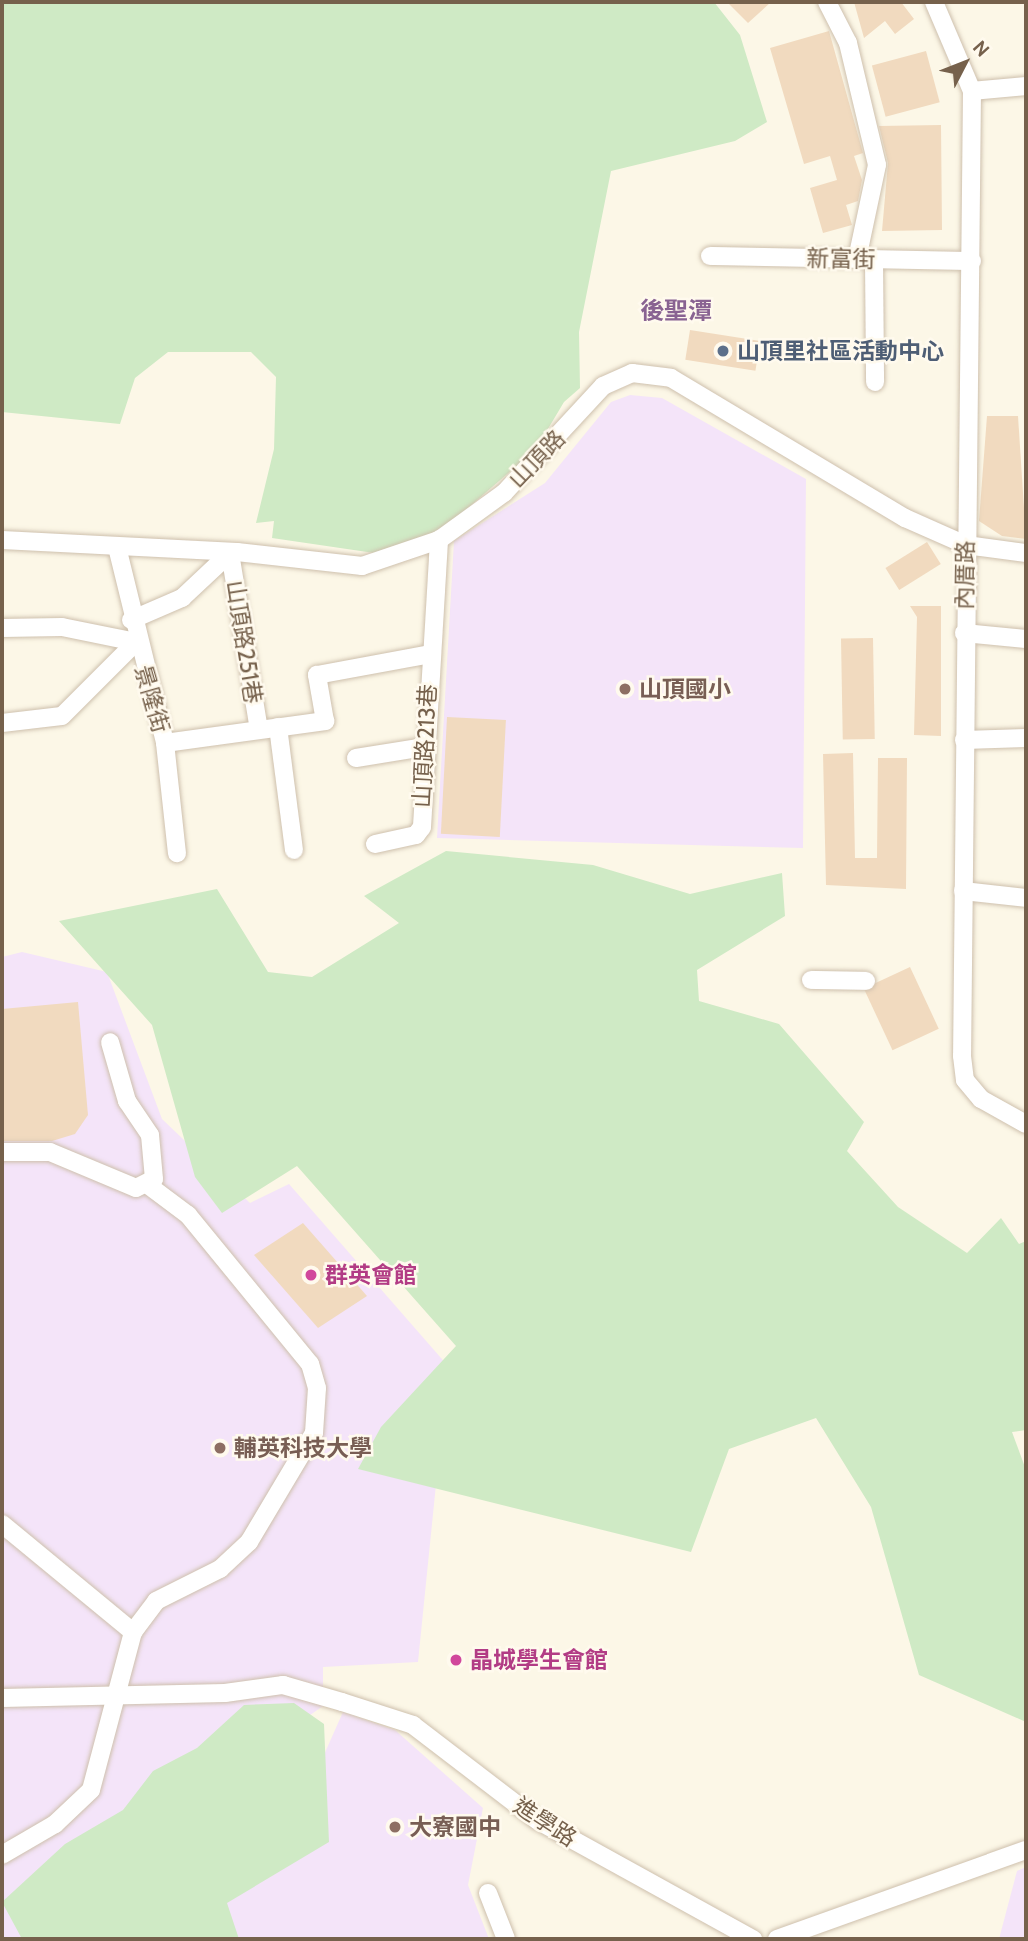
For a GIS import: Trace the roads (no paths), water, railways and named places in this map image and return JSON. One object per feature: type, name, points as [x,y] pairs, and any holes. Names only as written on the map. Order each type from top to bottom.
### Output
[{"type":"street","points":[[827,2],[848,43],[877,165],[865,259],[875,382]]},
{"type":"street","name":"內厝路","points":[[934,2],[972,92],[972,261],[964,634],[965,1080],[981,1099],[1026,1124]]},
{"type":"street","points":[[972,92],[1026,86]]},
{"type":"street","name":"新富街","points":[[710,256],[972,261]]},
{"type":"street","name":"山頂路","points":[[2,540],[230,553],[348,568],[439,540],[505,493],[603,386],[632,373],[671,378],[905,518],[966,545],[1026,553]]},
{"type":"street","name":"山頂路213巷","points":[[375,844],[419,834],[439,540]]},
{"type":"street","name":"景隆街","points":[[117,547],[136,642],[164,743],[177,853]]},
{"type":"street","points":[[131,620],[182,598],[230,553]]},
{"type":"street","name":"山頂路251巷","points":[[230,553],[259,730]]},
{"type":"street","points":[[2,628],[62,626],[136,642]]},
{"type":"street","points":[[964,634],[1026,639]]},
{"type":"street","points":[[2,723],[62,716],[136,642]]},
{"type":"street","name":"山頂路213巷","points":[[278,727],[326,721],[317,675],[430,654]]},
{"type":"street","points":[[164,743],[278,727],[294,850]]},
{"type":"street","points":[[964,740],[1026,738]]},
{"type":"street","points":[[356,758],[425,747]]},
{"type":"street","points":[[963,891],[1026,898]]},
{"type":"street","points":[[811,981],[866,981]]},
{"type":"street","points":[[2,1152],[50,1152],[136,1188],[148,1185],[154,1179],[150,1135],[127,1101],[110,1042]]},
{"type":"street","points":[[2,1855],[55,1824],[91,1790],[113,1695],[133,1632],[156,1601],[220,1569],[249,1542],[314,1433],[317,1388],[310,1364],[188,1215],[148,1185]]},
{"type":"street","points":[[2,1524],[133,1632]]},
{"type":"street","name":"進學路","points":[[2,1698],[225,1693],[283,1685],[342,1702],[413,1726],[537,1820],[753,1939]]},
{"type":"street","points":[[777,1939],[1026,1850]]},
{"type":"street","points":[[488,1892],[506,1939]]},
{"type":"place","name":"山頂里社區活動中心","points":[[723,351]]},
{"type":"place","name":"山頂國小","points":[[625,689]]},
{"type":"place","name":"群英會館","points":[[311,1275]]},
{"type":"place","name":"輔英科技大學","points":[[220,1448]]},
{"type":"place","name":"晶城學生會館","points":[[456,1660]]},
{"type":"place","name":"大寮國中","points":[[395,1827]]},
{"type":"district","name":"後聖潭","points":[[676,311]]}]
